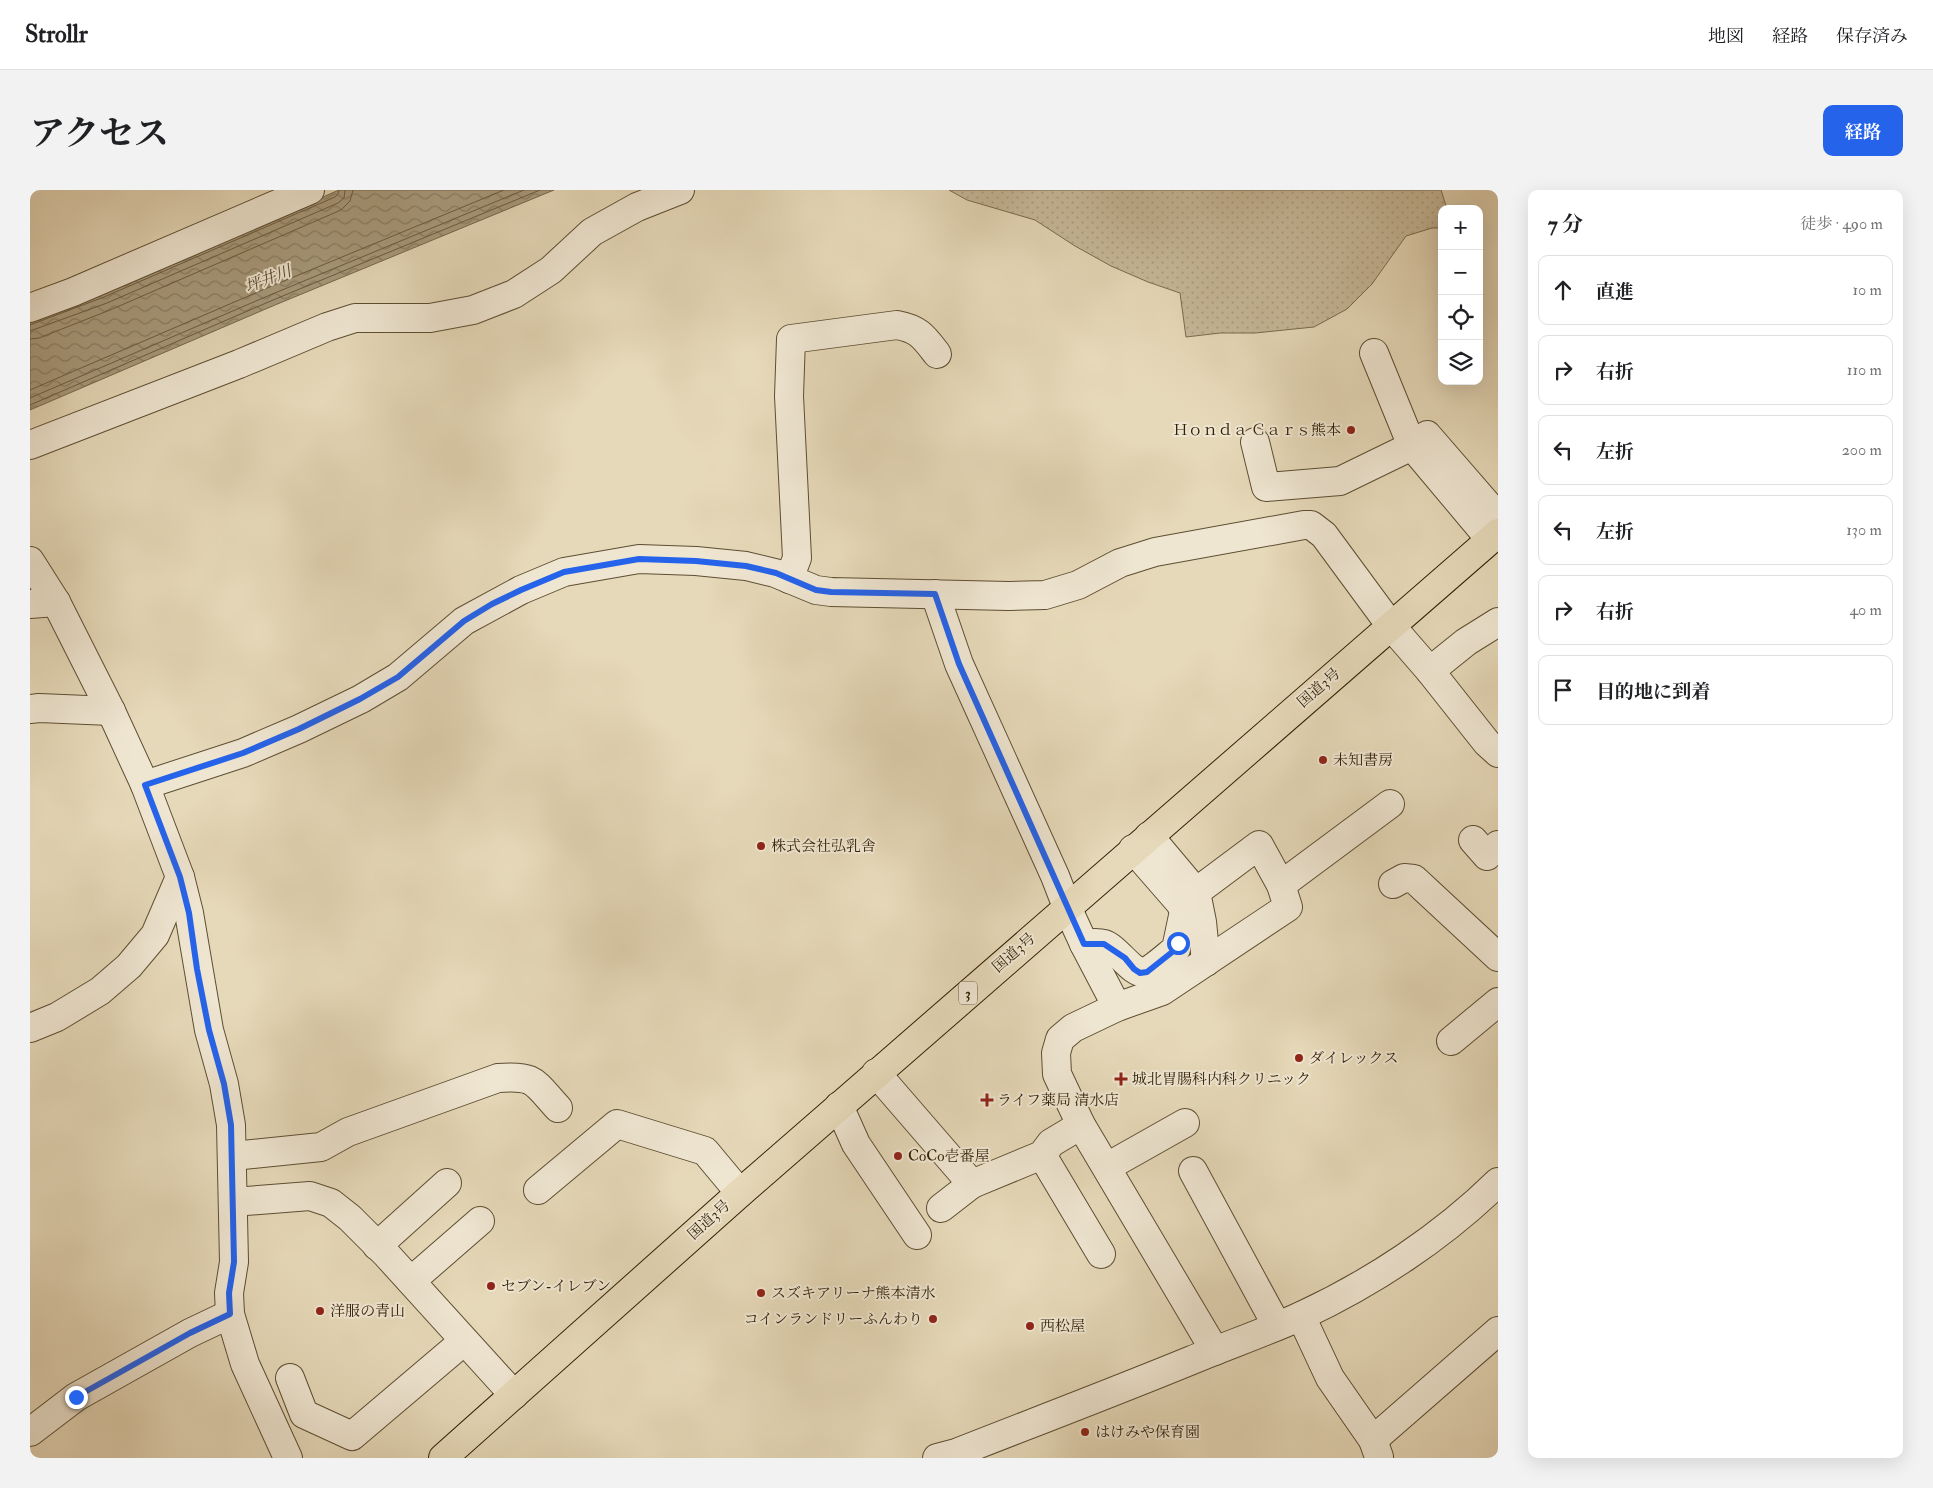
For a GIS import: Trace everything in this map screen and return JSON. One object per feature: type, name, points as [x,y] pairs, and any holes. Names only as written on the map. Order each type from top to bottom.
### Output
[{"type":"highway","name":"国道3号","points":[[443,1458],[876,1073],[1391,626],[1495,529]]},
{"type":"street","points":[[30,308],[73,292],[277,196],[310,190]]},
{"type":"street","points":[[30,445],[231,368],[327,327],[355,318],[430,318],[473,310],[514,294],[551,270],[592,232],[637,207],[680,190]]},
{"type":"street","points":[[789,579],[796,558],[789,396],[791,339],[897,325],[910,328],[923,335],[936,354]]},
{"type":"street","points":[[1374,352],[1412,446],[1495,529]]},
{"type":"street","points":[[1255,442],[1266,487],[1340,482],[1412,446]]},
{"type":"street","points":[[1311,525],[1322,483]]},
{"type":"street","points":[[145,785],[243,753],[299,729],[360,699],[398,677],[464,621],[514,593],[564,572],[639,559],[696,561],[746,566],[776,573],[816,590],[831,592],[1045,595],[1078,585],[1120,563],[1155,552],[1304,525],[1311,525],[1324,536],[1391,626],[1487,743],[1498,753]]},
{"type":"street","points":[[30,561],[43,603],[111,711],[145,785],[180,877],[189,913],[197,969],[209,1030],[224,1084],[231,1125],[234,1262],[229,1293],[230,1314],[245,1364],[288,1458]]},
{"type":"street","points":[[935,594],[959,664],[1084,944],[1117,1007]]},
{"type":"street","points":[[1430,672],[1466,642],[1498,622]]},
{"type":"street","points":[[30,709],[111,711]]},
{"type":"street","points":[[1281,885],[1390,804]]},
{"type":"street","points":[[1084,944],[1104,944],[1125,958],[1140,973],[1147,972],[1176,949],[1184,911],[1141,842]]},
{"type":"street","points":[[1141,842],[1196,892],[1202,922],[1206,962]]},
{"type":"street","points":[[1196,892],[1259,845],[1281,885],[1288,907],[1162,991],[1117,1007],[1073,1028],[1060,1039],[1056,1053],[1057,1074],[1081,1126],[1215,1351]]},
{"type":"street","points":[[30,1028],[57,1017],[100,991],[129,966],[155,935],[180,877]]},
{"type":"street","points":[[1393,884],[1404,878],[1414,879],[1498,958]]},
{"type":"street","points":[[1451,1041],[1498,1002]]},
{"type":"street","points":[[876,1073],[972,1184]]},
{"type":"street","points":[[233,1156],[321,1148],[348,1132],[498,1078],[520,1076],[533,1080],[558,1108]]},
{"type":"street","points":[[839,1106],[856,1144],[917,1235]]},
{"type":"street","points":[[1107,1167],[1185,1123]]},
{"type":"street","points":[[538,1190],[617,1124],[705,1152],[740,1193]]},
{"type":"street","points":[[941,1208],[972,1184],[1042,1155],[1051,1143],[1081,1126]]},
{"type":"street","points":[[1042,1155],[1101,1254]]},
{"type":"street","points":[[1193,1171],[1289,1321],[1330,1378],[1376,1449],[1498,1331]]},
{"type":"street","points":[[937,1458],[956,1453],[1097,1399],[1289,1321],[1362,1284],[1416,1249],[1478,1202],[1498,1182]]},
{"type":"street","points":[[377,1246],[447,1183]]},
{"type":"street","points":[[233,1202],[310,1196],[331,1203],[350,1218],[377,1246],[514,1395]]},
{"type":"street","points":[[410,1281],[480,1221]]},
{"type":"street","points":[[30,1432],[76,1397],[190,1333],[230,1314]]},
{"type":"street","points":[[290,1378],[304,1414],[352,1436],[464,1341]]},
{"type":"shaded area","points":[[949,190],[1441,190],[1446,205],[1438,205],[1438,228],[1406,236],[1372,284],[1347,309],[1314,327],[1186,337],[1180,293],[1111,266],[1075,246],[1035,220],[967,200]]},
{"type":"water","name":"坪井川","points":[[339,190],[554,190],[275,305],[30,410],[30,321],[102,293]]},
{"type":"place","name":"Ｈｏｎｄａ Ｃａｒｓ熊本","points":[[1351,430]]},
{"type":"place","name":"未知書房","points":[[1323,760]]},
{"type":"place","name":"株式会社弘乳舎","points":[[761,846]]},
{"type":"place","name":"ダイレックス","points":[[1299,1058]]},
{"type":"place","name":"城北胃腸科内科クリニック","points":[[1121,1079]]},
{"type":"place","name":"ライフ薬局 清水店","points":[[987,1100]]},
{"type":"place","name":"CoCo壱番屋","points":[[898,1156]]},
{"type":"place","name":"セブン-イレブン","points":[[491,1286]]},
{"type":"place","name":"スズキアリーナ熊本清水","points":[[761,1293]]},
{"type":"place","name":"洋服の青山","points":[[320,1311]]},
{"type":"place","name":"コインランドリーふんわり","points":[[933,1319]]},
{"type":"place","name":"西松屋","points":[[1030,1326]]},
{"type":"place","name":"はけみや保育園","points":[[1085,1432]]},
{"type":"route","points":[[76,1397],[190,1333],[230,1314],[229,1293],[234,1262],[231,1125],[224,1084],[209,1030],[197,969],[189,913],[180,877],[145,785],[243,753],[299,729],[360,699],[398,677],[464,621],[492,604],[564,572],[639,559],[696,561],[746,566],[776,573],[816,590],[935,594],[959,664],[1084,944],[1104,944],[1125,958],[1140,973],[1147,972],[1176,949],[1178,943]]}]
